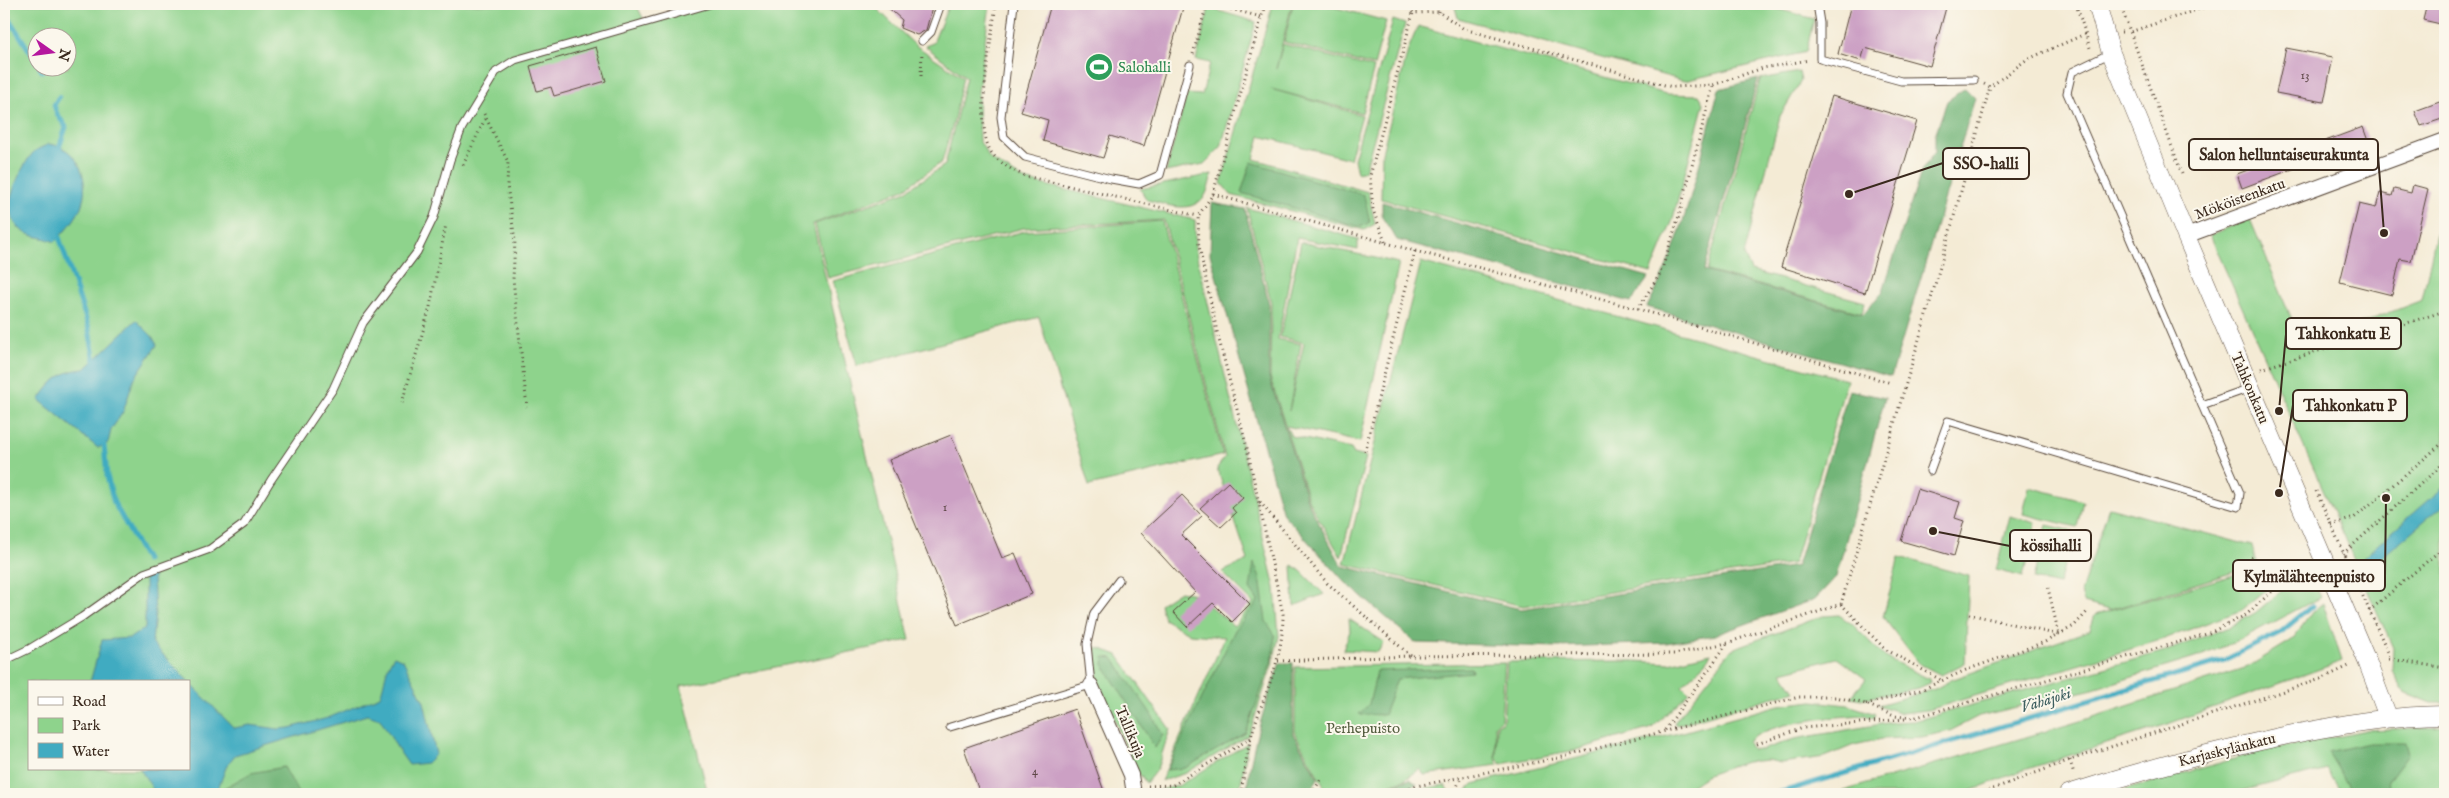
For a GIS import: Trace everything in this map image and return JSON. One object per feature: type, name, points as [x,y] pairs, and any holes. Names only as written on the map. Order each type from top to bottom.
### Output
[{"type":"street","name":"Tahkonkatu","points":[[2097,4],[2111,53],[2186,236],[2257,383],[2388,717]]},
{"type":"street","name":"Mököistenkatu","points":[[2186,236],[2445,140]]},
{"type":"street","name":"Tallikuja","points":[[1092,685],[1130,775],[1133,791]]},
{"type":"street","points":[[2388,717],[2445,715]]},
{"type":"street","name":"Karjaskylänkatu","points":[[2068,794],[2227,748],[2336,725],[2388,717]]},
{"type":"lane","points":[[4,661],[29,649],[74,621],[144,573],[210,548],[244,524],[276,472],[333,389],[363,324],[417,252],[434,217],[450,160],[462,128],[479,97],[496,72],[515,60],[710,4]]},
{"type":"lane","points":[[922,41],[931,32],[941,4]]},
{"type":"lane","points":[[1014,4],[1001,117],[1004,137],[1025,157],[1140,184],[1160,175],[1190,65]]},
{"type":"lane","points":[[1817,4],[1820,23],[1820,59],[1901,81],[1974,80]]},
{"type":"lane","points":[[1930,471],[1948,421],[2238,507],[2240,493],[2067,93],[2072,72],[2111,53]]},
{"type":"lane","points":[[2202,405],[2257,383]]},
{"type":"lane","points":[[950,727],[1092,685],[1087,644],[1094,613],[1119,580]]},
{"type":"path","points":[[996,4],[983,113],[989,149],[1005,165],[1025,176],[1198,216]]},
{"type":"path","points":[[1190,65],[1207,4]]},
{"type":"path","points":[[1214,4],[1261,17]]},
{"type":"path","points":[[1231,9],[1232,4]]},
{"type":"path","points":[[1241,794],[1251,738],[1278,661],[1283,635],[1283,614],[1259,500],[1217,332],[1199,246],[1198,216],[1214,194],[1265,4]]},
{"type":"path","points":[[1406,4],[1413,13]]},
{"type":"path","points":[[1440,12],[1442,4]]},
{"type":"path","points":[[2120,4],[2185,185]]},
{"type":"path","points":[[1413,13],[1440,12],[1464,28],[1672,87],[1713,85],[1764,68],[1820,59]]},
{"type":"path","points":[[1385,242],[1373,210],[1370,176],[1413,13]]},
{"type":"path","points":[[920,76],[922,41]]},
{"type":"path","points":[[1638,309],[1661,272],[1679,216],[1713,85]]},
{"type":"path","points":[[1841,604],[1912,366],[1990,87]]},
{"type":"path","points":[[479,97],[486,119],[508,162],[507,185],[516,241],[513,280],[527,407]]},
{"type":"path","points":[[461,169],[486,119]]},
{"type":"path","points":[[1214,194],[1416,251],[1638,309],[1891,383]]},
{"type":"path","points":[[402,403],[430,306],[446,223]]},
{"type":"path","points":[[1365,451],[1416,251]]},
{"type":"path","points":[[2260,370],[2445,311]]},
{"type":"path","points":[[2257,360],[2260,370],[2257,383]]},
{"type":"path","points":[[2331,525],[2354,518],[2445,441]]},
{"type":"path","points":[[2342,554],[2445,462]]},
{"type":"path","points":[[2315,490],[2342,554],[2391,659]]},
{"type":"path","points":[[1259,500],[1326,584],[1412,656]]},
{"type":"path","points":[[2369,611],[2445,546]]},
{"type":"path","points":[[2250,557],[2260,563],[2278,586]]},
{"type":"path","points":[[1757,744],[1803,728],[1913,718],[2207,634],[2246,614],[2278,586],[2312,569]]},
{"type":"path","points":[[2048,588],[2059,634]]},
{"type":"path","points":[[1278,661],[1412,656],[1674,654],[1728,643],[1841,604]]},
{"type":"path","points":[[1841,604],[1885,648],[1941,680]]},
{"type":"path","points":[[1866,704],[1921,690],[1941,680],[2045,642],[2074,626],[2088,611]]},
{"type":"path","points":[[1969,614],[2059,634]]},
{"type":"path","points":[[1664,730],[1728,643]]},
{"type":"path","points":[[1979,794],[2070,760],[2321,678],[2367,661],[2391,659],[2445,668]]},
{"type":"path","points":[[1396,794],[1417,786],[1460,779],[1563,757],[1799,697],[1836,697],[1866,704],[1885,714],[1913,718]]},
{"type":"path","points":[[1133,791],[1172,785],[1251,738]]},
{"type":"path","points":[[1312,794],[1322,777]]},
{"type":"path","points":[[1457,794],[1456,791],[1460,779]]},
{"type":"green space","points":[[4,4],[636,4],[644,20],[709,4],[872,4],[915,45],[963,77],[953,124],[942,162],[904,189],[813,224],[910,640],[681,686],[708,794],[4,794]]},
{"type":"green space","points":[[949,4],[990,4],[978,93],[979,140],[990,159],[1024,180],[1195,220],[1195,248],[1275,588],[1279,636],[1273,662],[1249,735],[1186,773],[1161,781],[1225,637],[1190,634],[1164,619],[1160,604],[1180,591],[1195,594],[1234,626],[1253,603],[1222,572],[1248,560],[1217,468],[1225,457],[1164,220],[1024,228],[828,278],[815,224],[904,192],[945,165],[966,77],[925,46],[933,43]]},
{"type":"green space","points":[[1273,4],[1292,4],[1276,69],[1283,44],[1374,68],[1362,113],[1271,89],[1362,115],[1350,159],[1260,136],[1254,159],[1368,192],[1375,224],[1364,230],[1231,195],[1221,183]]},
{"type":"green space","points":[[1293,4],[1322,4],[1386,21],[1374,66],[1284,42]]},
{"type":"green space","points":[[1454,4],[1760,4],[1814,19],[1806,52],[1684,81],[1458,18]]},
{"type":"green space","points":[[1209,8],[1256,22],[1221,147],[1204,164],[1166,172],[1187,94],[1202,95],[1210,63],[1196,60]]},
{"type":"green space","points":[[1393,20],[1405,24],[1365,171],[1357,173],[1354,159]]},
{"type":"green space","points":[[1418,26],[1666,94],[1699,95],[1704,103],[1672,222],[1651,273],[1381,199],[1382,153],[1408,50]]},
{"type":"green space","points":[[1799,72],[1801,81],[1780,116],[1744,255],[1751,271],[1865,302],[1862,313],[1707,271],[1760,79]]},
{"type":"green space","points":[[1758,79],[1704,271],[1863,314],[1883,291],[1922,169],[1935,152],[1935,135],[1947,101],[1965,88],[1975,98],[1891,377],[1647,307],[1660,281],[1681,228],[1719,89]]},
{"type":"green space","points":[[1251,162],[1364,195],[1370,222],[1361,227],[1241,193]]},
{"type":"green space","points":[[1212,174],[1204,197],[1192,206],[1169,206],[1147,200],[1140,189]]},
{"type":"green space","points":[[2445,192],[2445,703],[2432,703],[2404,692],[2392,670],[2393,648],[2210,235],[2250,219],[2303,346],[2422,300]]},
{"type":"green space","points":[[1382,202],[1649,277],[1631,302],[1397,240],[1382,217]]},
{"type":"green space","points":[[1212,203],[1245,209],[1269,304],[1269,377],[1308,503],[1342,566],[1521,609],[1797,566],[1849,390],[1885,398],[1836,577],[1815,599],[1715,635],[1666,643],[1558,647],[1416,643],[1346,583],[1283,514],[1210,254]]},
{"type":"green space","points":[[1247,208],[1358,239],[1358,250],[1297,238],[1278,339],[1301,344],[1289,411],[1304,343],[1280,337],[1301,242],[1399,263],[1360,442],[1286,426],[1291,436],[1351,449],[1354,454],[1366,457],[1341,557],[1309,502],[1270,377],[1271,303]]},
{"type":"green space","points":[[1162,221],[1223,455],[1089,486],[1039,317],[857,366],[833,281],[1025,231]]},
{"type":"green space","points":[[1421,262],[1847,380],[1794,563],[1523,606],[1344,564]]},
{"type":"green space","points":[[2029,487],[2083,501],[2077,527],[2023,514]]},
{"type":"green space","points":[[2109,507],[2252,546],[2257,565],[2110,610],[2084,603],[2081,592]]},
{"type":"green space","points":[[2010,516],[2036,523],[2023,577],[1996,570]]},
{"type":"green space","points":[[2047,525],[2073,531],[2059,585],[2033,579]]},
{"type":"green space","points":[[1899,557],[1969,576],[1965,663],[1941,675],[1918,663],[1883,617]]},
{"type":"green space","points":[[1254,563],[1260,577],[1266,621],[1275,635],[1273,657],[1246,733],[1185,768],[1167,770],[1235,630],[1258,601],[1250,589]]},
{"type":"green space","points":[[1292,565],[1301,571],[1324,594],[1294,606]]},
{"type":"green space","points":[[2258,568],[2269,582],[2265,591],[2242,610],[2164,639],[1928,710],[1901,713],[1878,705],[1935,689],[1951,680],[2090,630],[2095,615]]},
{"type":"green space","points":[[2302,576],[2312,580],[2321,597],[2233,643],[2195,658],[2093,689],[1979,716],[1950,731],[1922,737],[1882,739],[1854,745],[1825,757],[1781,763],[1768,760],[1746,762],[1707,775],[1679,794],[1465,794],[1473,784],[1683,732],[1779,705],[1813,701],[1848,705],[1876,714],[1874,718],[1864,715],[1820,719],[1771,729],[1748,742],[1751,749],[1762,750],[1794,739],[1893,722],[1914,721],[2169,650],[2229,627],[2255,613]]},
{"type":"green space","points":[[2323,603],[2342,661],[2165,725],[2018,772],[1962,794],[1833,794],[2087,719],[2248,667],[2292,640],[2313,611]]},
{"type":"green space","points":[[1839,615],[1852,624],[1885,657],[1929,679],[1930,683],[1919,688],[1861,699],[1851,697],[1866,679],[1837,658],[1782,672],[1795,691],[1677,725],[1674,723],[1732,649],[1823,616]]},
{"type":"green space","points":[[1349,619],[1384,642],[1378,652],[1343,650],[1350,631]]},
{"type":"green space","points":[[1096,647],[1118,655],[1170,729],[1157,769],[1146,783],[1137,771],[1098,682]]},
{"type":"green space","points":[[1711,653],[1706,663],[1682,685],[1689,692],[1652,728],[1576,750],[1501,764],[1496,757],[1497,725],[1503,722],[1507,662],[1633,661],[1669,663]]},
{"type":"green space","points":[[1104,657],[1113,658],[1150,712],[1163,735],[1155,748],[1103,664]]},
{"type":"green space","points":[[1280,663],[1293,663],[1293,734],[1318,778],[1310,794],[1246,794],[1251,760],[1259,728]]},
{"type":"green space","name":"Perhepuisto","points":[[1505,663],[1501,720],[1495,725],[1498,765],[1424,775],[1420,769],[1404,780],[1363,794],[1328,794],[1295,734],[1295,667]]},
{"type":"green space","points":[[1471,668],[1472,672],[1397,679],[1384,715],[1359,714],[1369,704],[1377,671]]},
{"type":"green space","points":[[2445,727],[2445,794],[2342,794],[2327,769],[2230,794],[2110,794],[2266,750],[2366,730]]},
{"type":"green space","points":[[1248,743],[1239,794],[1178,794],[1159,790],[1178,786]]},
{"type":"green space","points":[[2369,743],[2405,743],[2408,754],[2387,782],[2394,794],[2353,794],[2328,752]]},
{"type":"green space","points":[[284,767],[299,794],[222,794],[224,788],[251,773]]},
{"type":"green space","points":[[1410,779],[1417,784],[1392,794],[1367,794]]},
{"type":"green space","points":[[1445,785],[1450,794],[1419,794],[1427,788]]},
{"type":"water","points":[[49,144],[68,151],[75,158],[83,176],[84,187],[84,197],[79,212],[70,226],[55,242],[23,231],[14,221],[10,210],[12,194],[22,169],[35,151]]},
{"type":"water","points":[[136,320],[152,336],[157,345],[134,379],[123,412],[111,430],[108,443],[98,448],[39,400],[58,378],[70,372],[85,369]]},
{"type":"water","points":[[2445,486],[2445,503],[2367,570],[2360,560]]},
{"type":"water","points":[[153,574],[155,614],[152,643],[187,680],[91,680],[102,640],[130,638],[145,628],[145,578]]},
{"type":"water","points":[[394,656],[403,660],[424,702],[436,754],[427,763],[409,765],[380,719],[367,715],[235,755],[227,765],[216,794],[156,794],[141,770],[190,770],[190,683],[234,728],[250,725],[279,729],[328,718],[380,696],[388,666]]},
{"type":"building","points":[[884,4],[933,4],[926,30],[917,35],[900,28],[902,20]]},
{"type":"building","name":"Salohalli","points":[[1051,4],[1184,4],[1144,146],[1110,136],[1103,158],[1043,141],[1048,120],[1021,112]]},
{"type":"building","points":[[1851,4],[1947,4],[1930,66],[1865,48],[1861,61],[1838,54]]},
{"type":"building","points":[[2427,4],[2445,4],[2445,25],[2423,20]]},
{"type":"building","points":[[596,47],[606,81],[554,96],[551,87],[537,91],[530,66]]},
{"type":"building","points":[[2286,48],[2333,57],[2324,102],[2276,93]]},
{"type":"building","points":[[1832,96],[1917,121],[1865,293],[1781,267]]},
{"type":"building","points":[[2445,100],[2445,118],[2421,126],[2415,111]]},
{"type":"building","points":[[2363,127],[2368,141],[2242,188],[2237,174]]},
{"type":"building","points":[[2413,185],[2428,189],[2411,261],[2400,259],[2392,295],[2340,282],[2359,204],[2376,208],[2380,193],[2392,196],[2394,189],[2411,193]]},
{"type":"building","points":[[951,435],[1002,558],[1015,553],[1032,594],[957,625],[889,460]]},
{"type":"building","points":[[1228,482],[1243,498],[1232,508],[1236,513],[1221,527],[1200,508]]},
{"type":"building","points":[[1917,489],[1960,502],[1955,518],[1964,521],[1954,556],[1901,541]]},
{"type":"building","points":[[1182,495],[1202,516],[1181,535],[1250,604],[1232,622],[1213,603],[1187,627],[1173,612],[1195,592],[1141,533]]},
{"type":"building","points":[[1075,709],[1105,794],[980,794],[964,748]]},
{"type":"waterway","points":[[4,11],[28,48]]},
{"type":"waterway","points":[[59,97],[54,105],[57,114],[66,127],[59,148]]},
{"type":"waterway","points":[[59,237],[88,325],[96,366]]},
{"type":"waterway","points":[[104,445],[107,476],[114,503],[146,560]]},
{"type":"waterway","name":"Vähäjoki","points":[[1775,794],[2225,660],[2281,632],[2312,606]]},
{"type":"place","name":"Salohalli","points":[[1099,67]]},
{"type":"place","name":"SSO-halli","points":[[1849,194]]},
{"type":"place","name":"Salon helluntaiseurakunta","points":[[2384,233]]},
{"type":"place","name":"Tahkonkatu E","points":[[2279,411]]},
{"type":"place","name":"Tahkonkatu P","points":[[2279,493]]},
{"type":"place","name":"Kylmälähteenpuisto","points":[[2386,498]]},
{"type":"place","name":"kössihalli","points":[[1933,531]]}]
